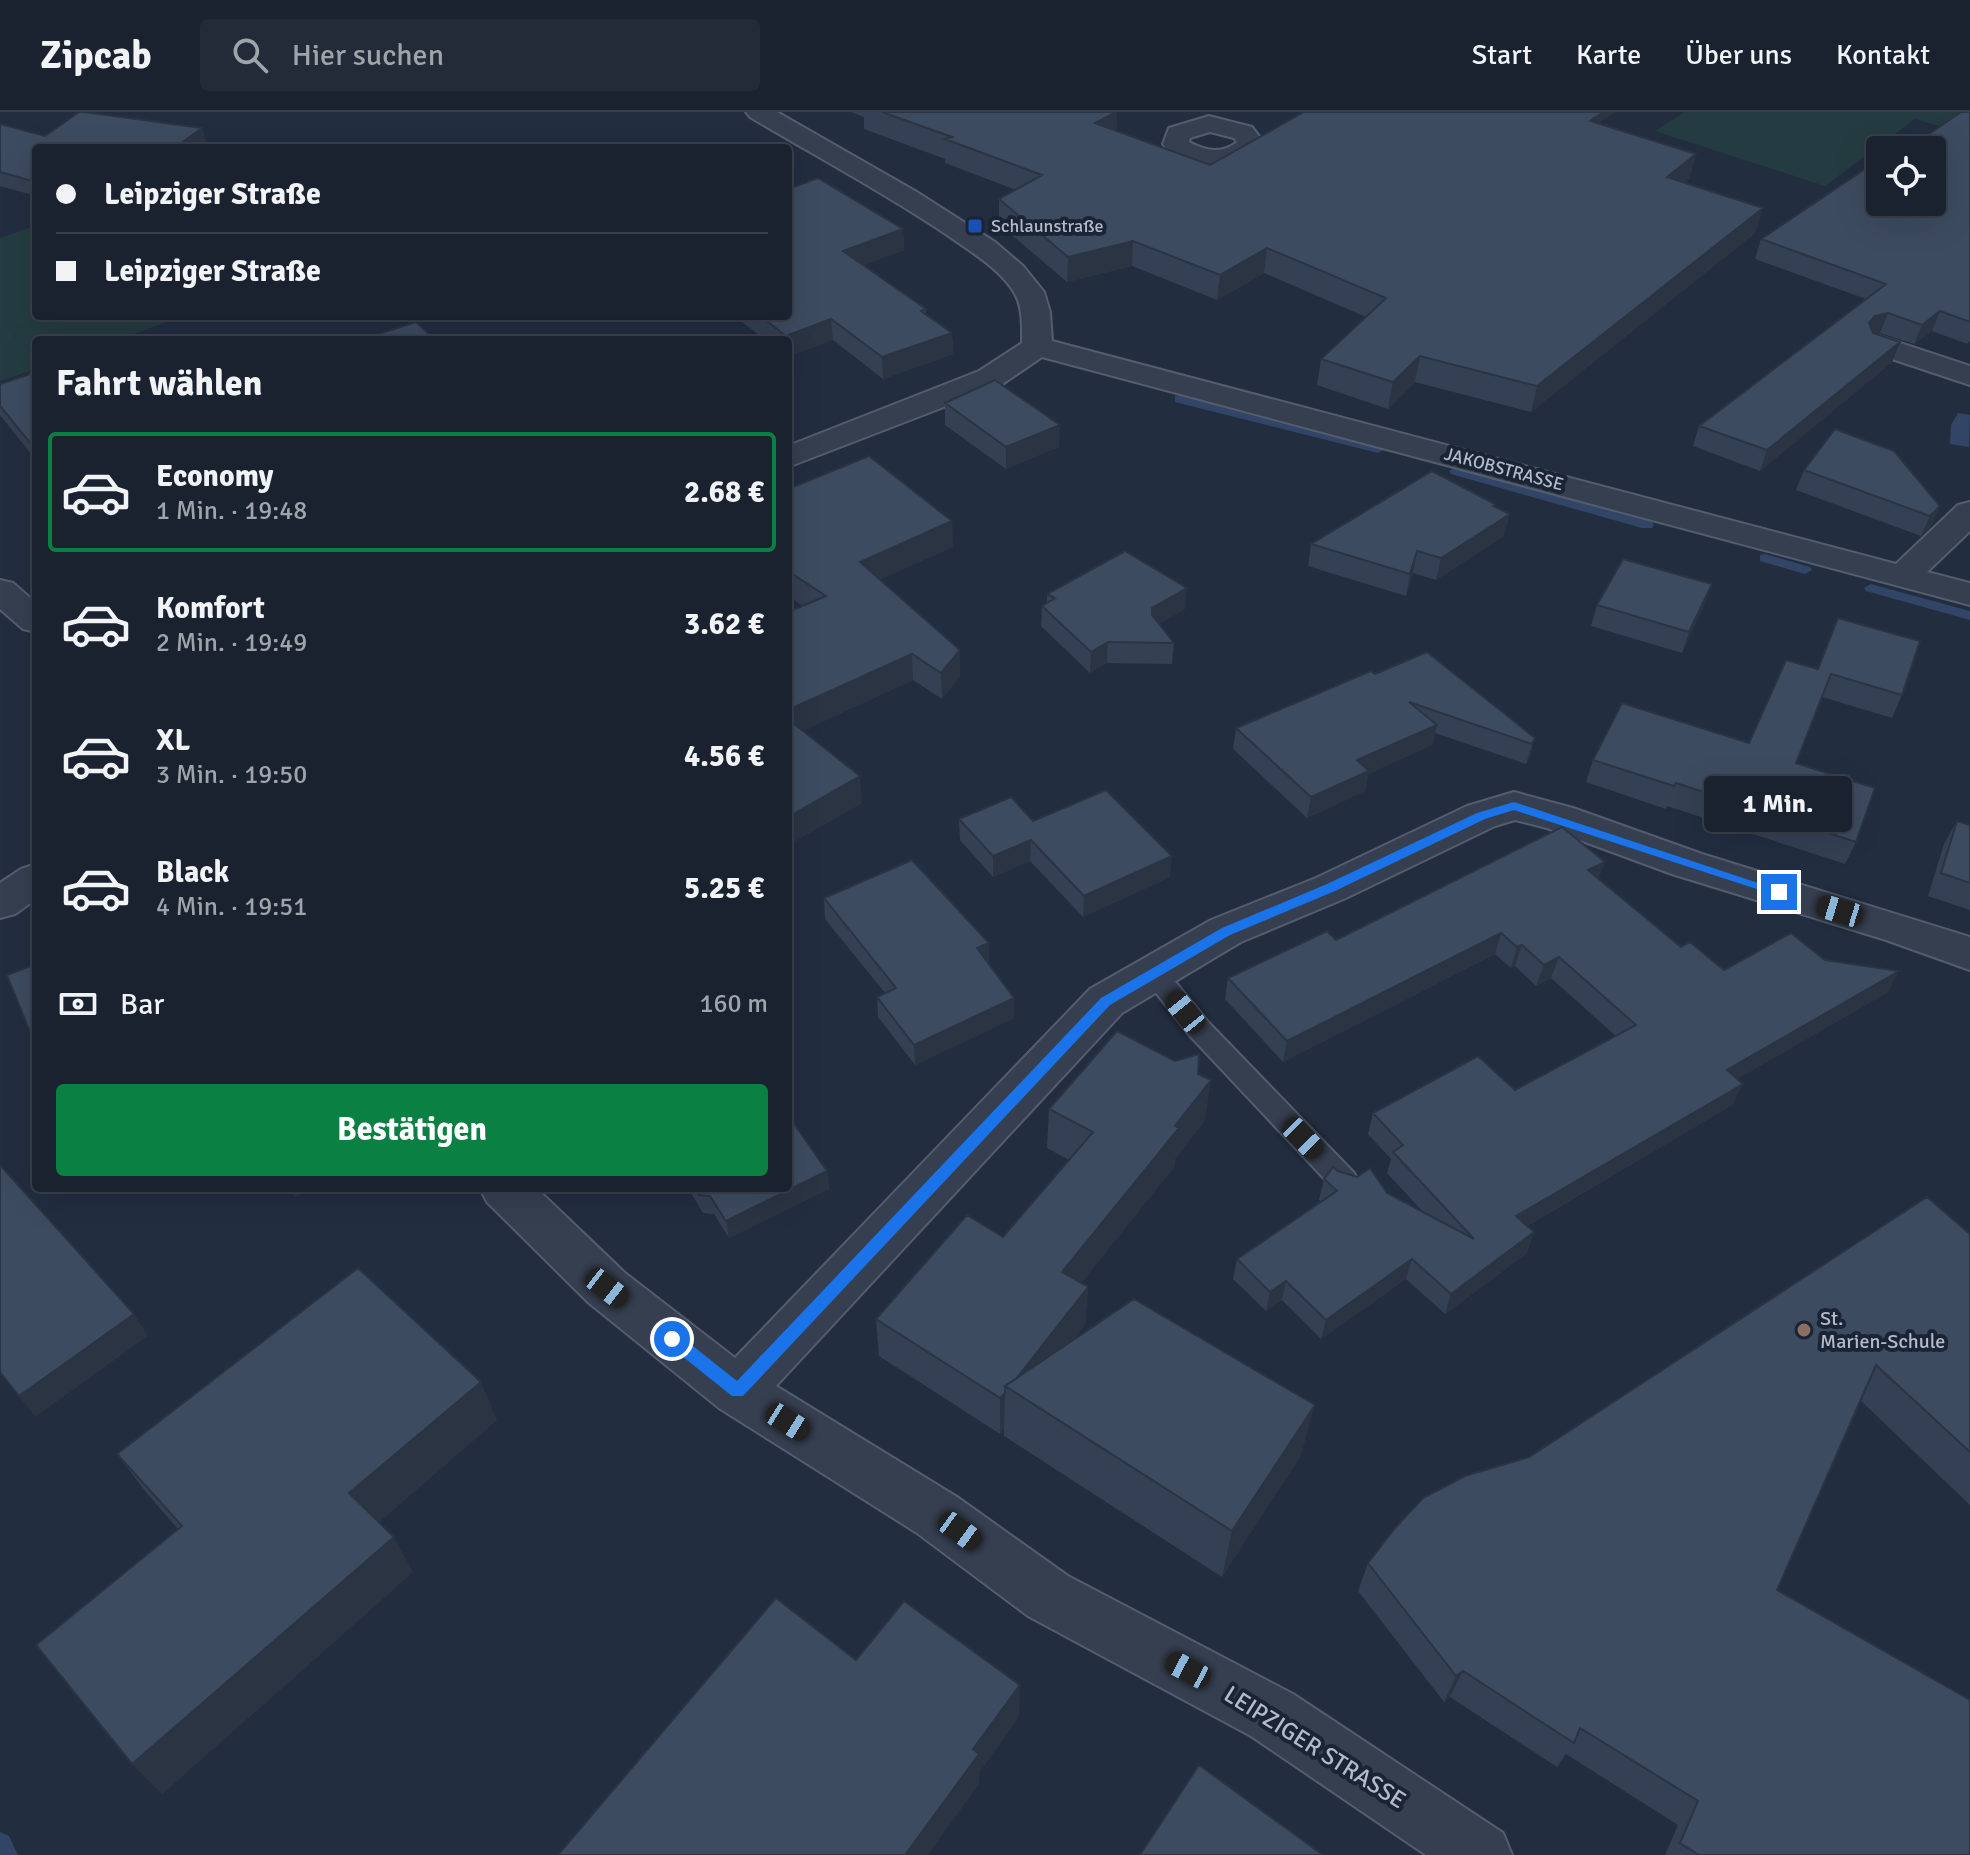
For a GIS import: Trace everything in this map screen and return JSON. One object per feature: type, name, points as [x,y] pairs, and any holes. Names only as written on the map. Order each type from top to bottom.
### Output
[{"type":"street","points":[[759,112],[952,227],[1008,265],[1029,289],[1037,311],[1037,346],[990,378],[792,455]]},
{"type":"street","points":[[1234,128],[1257,112]]},
{"type":"street","points":[[1879,345],[1970,376]]},
{"type":"street","name":"JAKOBSTRASSE","points":[[1037,346],[1970,594]]},
{"type":"street","points":[[1904,575],[1970,512]]},
{"type":"street","points":[[0,591],[32,618]]},
{"type":"street","points":[[738,1391],[1106,1001],[1226,931],[1331,888],[1481,816],[1514,806],[1559,818],[1687,864],[1901,929],[1970,954]]},
{"type":"street","points":[[0,903],[32,882]]},
{"type":"street","name":"LEIPZIGER STRASSE","points":[[508,1192],[607,1288],[738,1391],[937,1515],[1048,1596],[1272,1715],[1481,1855]]},
{"type":"lane","points":[[1155,975],[1200,1030],[1344,1181]]},
{"type":"green space","points":[[1685,112],[1970,112],[1970,135],[1915,119],[1892,136],[1866,136],[1866,155],[1825,186],[1655,131]]},
{"type":"green space","points":[[32,226],[32,320],[173,320],[128,336],[32,336],[32,370],[0,381],[0,238]]},
{"type":"water","points":[[1958,413],[1970,415],[1969,447],[1950,444],[1951,425]]},
{"type":"building","points":[[79,112],[202,128],[180,144],[32,144],[32,181],[0,172],[0,124],[45,136]]},
{"type":"building","points":[[882,112],[1116,112],[1095,123],[1210,165],[1304,112],[1600,112],[1590,121],[1696,154],[1667,177],[1763,208],[1537,386],[1420,356],[1393,382],[1321,359],[1386,298],[1267,248],[1220,275],[1133,241],[1068,257],[999,199],[1042,175]]},
{"type":"building","points":[[1961,112],[1970,112],[1970,322],[1940,311],[1922,325],[1888,313],[1875,316],[1869,323],[1873,333],[1900,342],[1767,450],[1699,426],[1886,284],[1761,239],[1866,168],[1866,216],[1946,216],[1946,136],[1926,136]]},
{"type":"building","points":[[818,178],[903,229],[843,251],[926,309],[921,311],[952,333],[882,357],[831,319],[786,336],[765,320],[792,320],[792,188]]},
{"type":"building","points":[[416,322],[431,336],[372,336]]},
{"type":"building","points":[[32,373],[32,445],[0,406],[0,384]]},
{"type":"building","points":[[995,380],[1060,425],[1006,447],[945,403]]},
{"type":"building","points":[[1835,429],[1894,451],[1940,506],[1930,516],[1804,470]]},
{"type":"building","points":[[869,456],[952,521],[860,562],[960,650],[941,673],[912,654],[792,708],[792,610],[826,596],[792,574],[792,487]]},
{"type":"building","points":[[1432,471],[1510,514],[1441,558],[1417,551],[1410,574],[1311,544]]},
{"type":"building","points":[[1125,551],[1187,588],[1152,608],[1152,615],[1174,643],[1108,642],[1091,652],[1042,606],[1055,598],[1047,594]]},
{"type":"building","points":[[1623,559],[1712,584],[1689,632],[1597,605]]},
{"type":"building","points":[[1838,618],[1920,641],[1902,695],[1831,674],[1796,763],[1875,788],[1856,842],[1676,783],[1674,786],[1593,760],[1622,703],[1749,743],[1786,660],[1818,669]]},
{"type":"building","points":[[1427,652],[1535,738],[1532,744],[1409,702],[1437,725],[1357,760],[1369,771],[1311,797],[1236,728],[1371,671],[1375,674]]},
{"type":"building","points":[[792,722],[860,776],[792,815]]},
{"type":"building","points":[[1106,790],[1172,856],[1084,896],[1031,840],[993,856],[959,819],[1011,797],[1033,821]]},
{"type":"building","points":[[1957,821],[1970,825],[1970,883],[1941,873]]},
{"type":"building","points":[[1562,827],[1605,862],[1588,870],[1681,947],[1690,942],[1724,970],[1791,933],[1825,960],[1899,971],[1727,1070],[1743,1084],[1516,1216],[1534,1232],[1451,1294],[1412,1259],[1326,1320],[1286,1281],[1270,1292],[1237,1259],[1337,1191],[1324,1179],[1333,1167],[1357,1177],[1370,1168],[1387,1193],[1474,1239],[1393,1152],[1403,1145],[1373,1113],[1478,1056],[1515,1090],[1636,1025],[1559,957],[1544,965],[1522,945],[1517,947],[1501,933],[1287,1041],[1228,978],[1327,931],[1336,940]]},
{"type":"building","points":[[912,860],[989,943],[977,948],[1014,998],[914,1045],[877,997],[896,988],[824,898]]},
{"type":"building","points":[[32,966],[32,1037],[7,975]]},
{"type":"building","points":[[1117,1031],[1175,1061],[1199,1054],[1198,1074],[1211,1080],[1175,1126],[1179,1128],[1062,1272],[1088,1287],[1016,1379],[1005,1386],[1005,1393],[1000,1398],[876,1319],[967,1215],[1003,1237],[1093,1132],[1049,1109]]},
{"type":"building","points":[[792,1121],[827,1171],[792,1188]]},
{"type":"building","points":[[0,1165],[134,1314],[19,1396],[0,1372]]},
{"type":"building","points":[[697,1192],[785,1192],[726,1221],[710,1196]]},
{"type":"building","name":"St. Marien-Schule","points":[[1927,1197],[1970,1234],[1970,1452],[1876,1365],[1777,1590],[1970,1700],[1970,1855],[1699,1855],[1680,1843],[1698,1801],[1580,1728],[1574,1743],[1463,1671],[1456,1676],[1368,1563],[1423,1498],[1465,1476],[1529,1457]]},
{"type":"building","points":[[358,1268],[481,1382],[349,1493],[394,1537],[132,1764],[36,1645],[182,1526],[117,1454]]},
{"type":"building","points":[[1134,1299],[1315,1405],[1232,1531],[1005,1386]]},
{"type":"building","points":[[776,1598],[856,1660],[904,1601],[1020,1685],[973,1749],[979,1754],[905,1855],[558,1855]]},
{"type":"building","points":[[1199,1765],[1323,1855],[1140,1855]]},
{"type":"waterway","points":[[1180,399],[1378,449]]},
{"type":"waterway","points":[[1456,471],[1647,525]]},
{"type":"waterway","points":[[1765,558],[1805,570]]},
{"type":"waterway","points":[[1871,588],[1970,616]]},
{"type":"waterway","points":[[0,1845],[5,1855]]},
{"type":"place","name":"Schlaunstraße","points":[[975,226]]},
{"type":"place","name":"St. Marien-Schule","points":[[1804,1330]]},
{"type":"route","points":[[672,1339],[738,1391],[1106,1001],[1226,931],[1331,888],[1481,816],[1514,806],[1559,818],[1687,864],[1779,892]]}]
